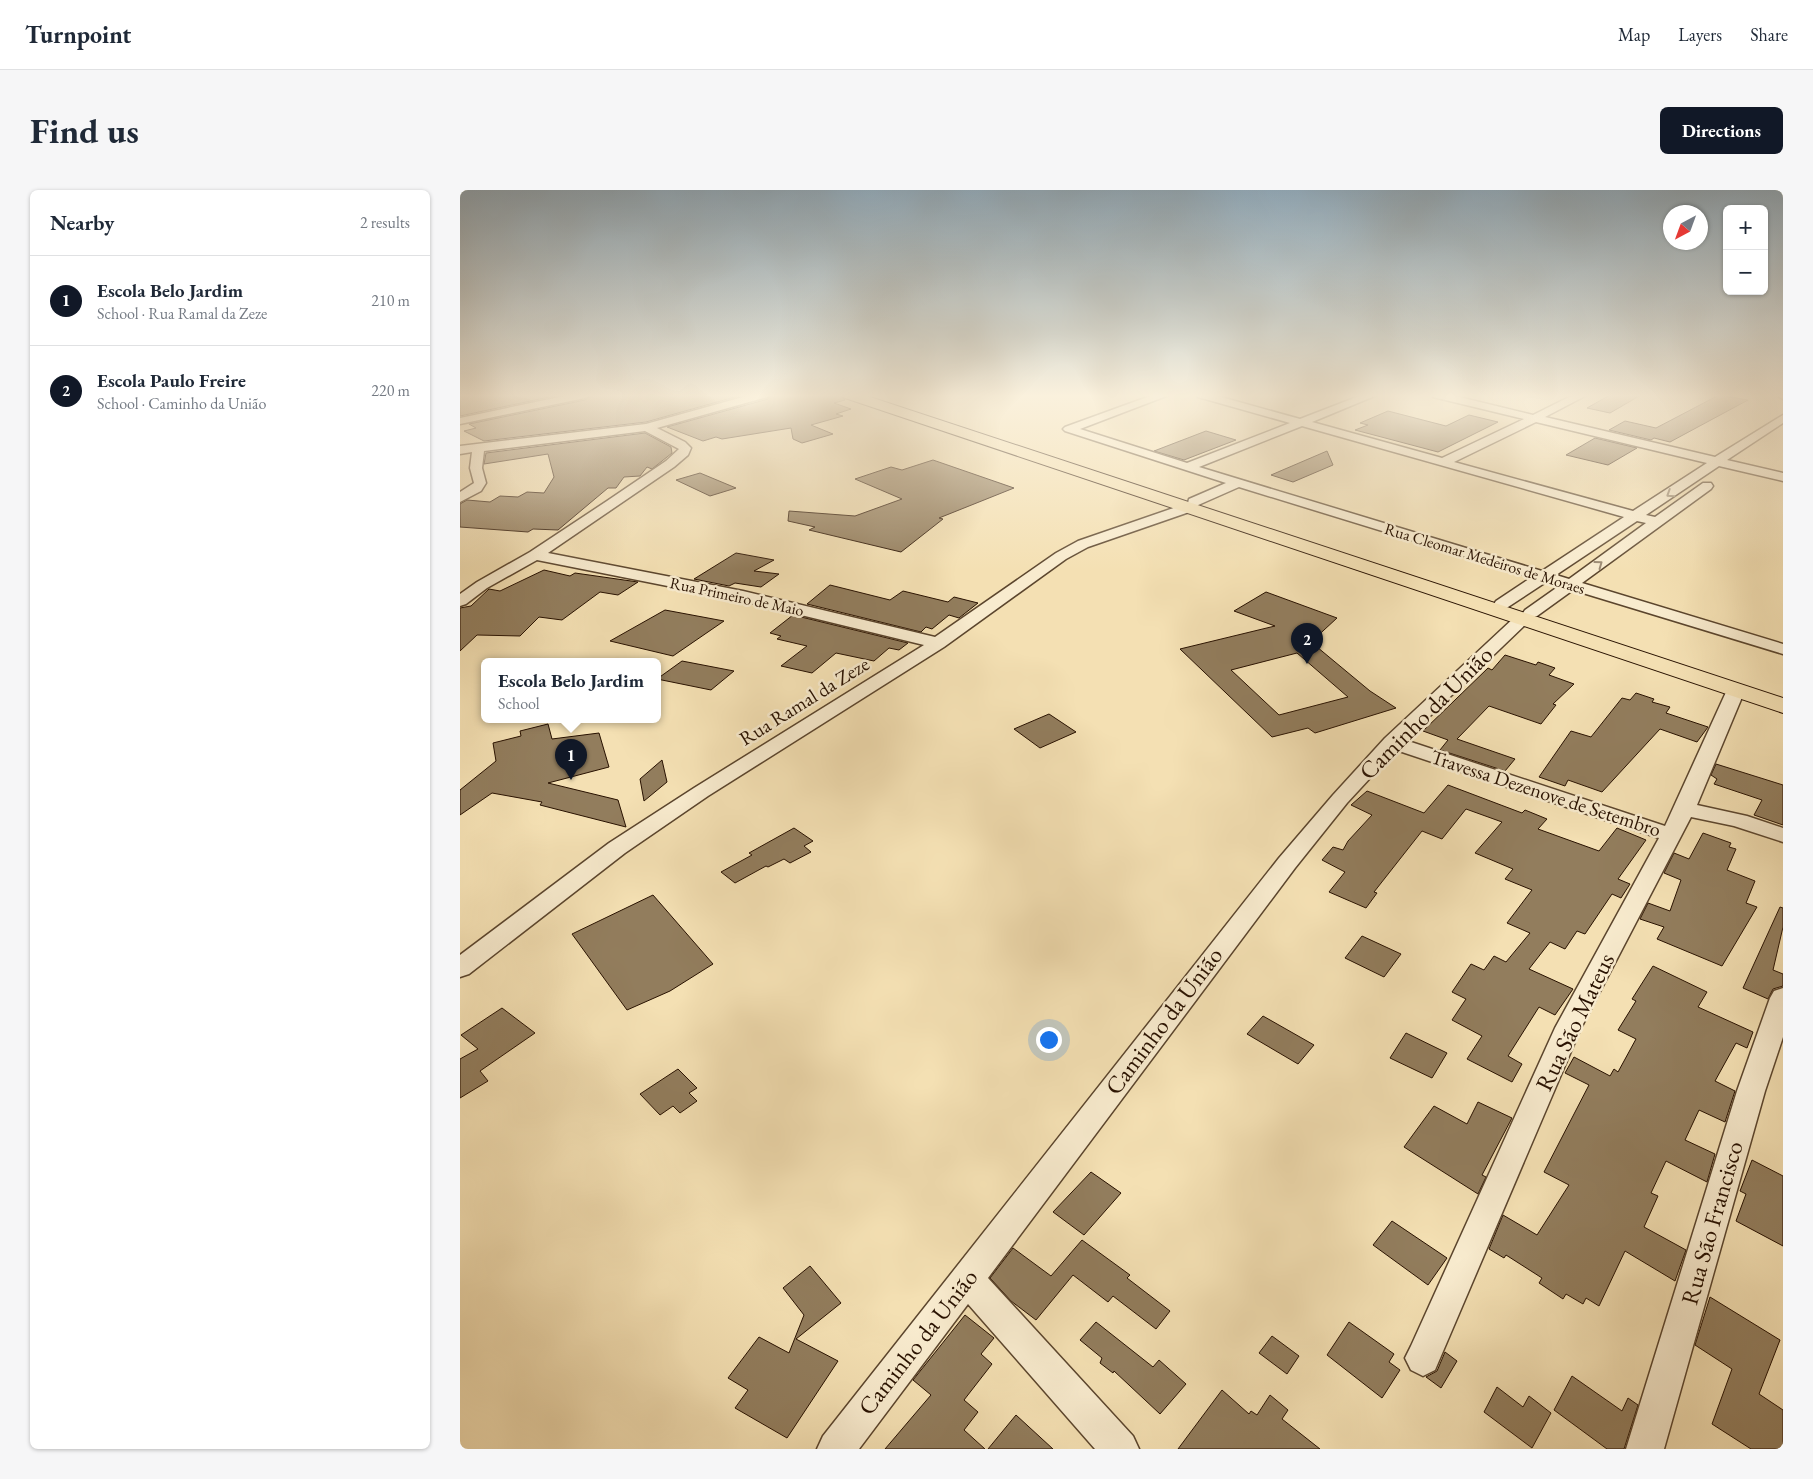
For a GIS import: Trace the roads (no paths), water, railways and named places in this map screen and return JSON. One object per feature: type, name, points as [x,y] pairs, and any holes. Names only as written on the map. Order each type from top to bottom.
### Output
[{"type":"highway","points":[[1034,454],[1502,604],[1527,616],[1783,706]]},
{"type":"highway","points":[[1043,454],[1527,616],[1783,697]]},
{"type":"street","points":[[460,498],[476,488],[480,483],[477,472],[478,454]]},
{"type":"street","points":[[460,601],[482,585],[535,555],[670,464],[682,454]]},
{"type":"street","name":"Rua Cleomar Medeiros de Moraes","points":[[1148,454],[1238,483],[1783,648]]},
{"type":"street","points":[[1187,466],[1219,454]]},
{"type":"street","points":[[1414,454],[1657,522]]},
{"type":"street","points":[[1444,462],[1461,454]]},
{"type":"street","points":[[1679,454],[1783,477]]},
{"type":"street","points":[[1502,604],[1731,454]]},
{"type":"street","name":"Caminho da União","points":[[836,1449],[1235,929],[1340,799],[1392,742],[1527,616],[1751,454]]},
{"type":"street","name":"Rua Ramal da Zeze","points":[[460,968],[617,848],[693,797],[938,643],[1072,549],[1192,504],[1238,483]]},
{"type":"street","name":"Rua Primeiro de Maio","points":[[535,555],[743,596],[938,643]]},
{"type":"street","name":"Rua São Mateus","points":[[1423,1358],[1568,1028],[1685,809],[1736,690]]},
{"type":"street","name":"Travessa Dezenove de Setembro","points":[[1392,742],[1671,835]]},
{"type":"street","points":[[1685,809],[1739,821],[1783,835]]},
{"type":"street","name":"Rua São Francisco","points":[[1645,1449],[1751,1091],[1783,998]]},
{"type":"street","points":[[967,1279],[1120,1449]]},
{"type":"place","name":"Escola Paulo Freire","points":[[1307,664]]},
{"type":"place","name":"Escola Belo Jardim","points":[[571,780]]}]
